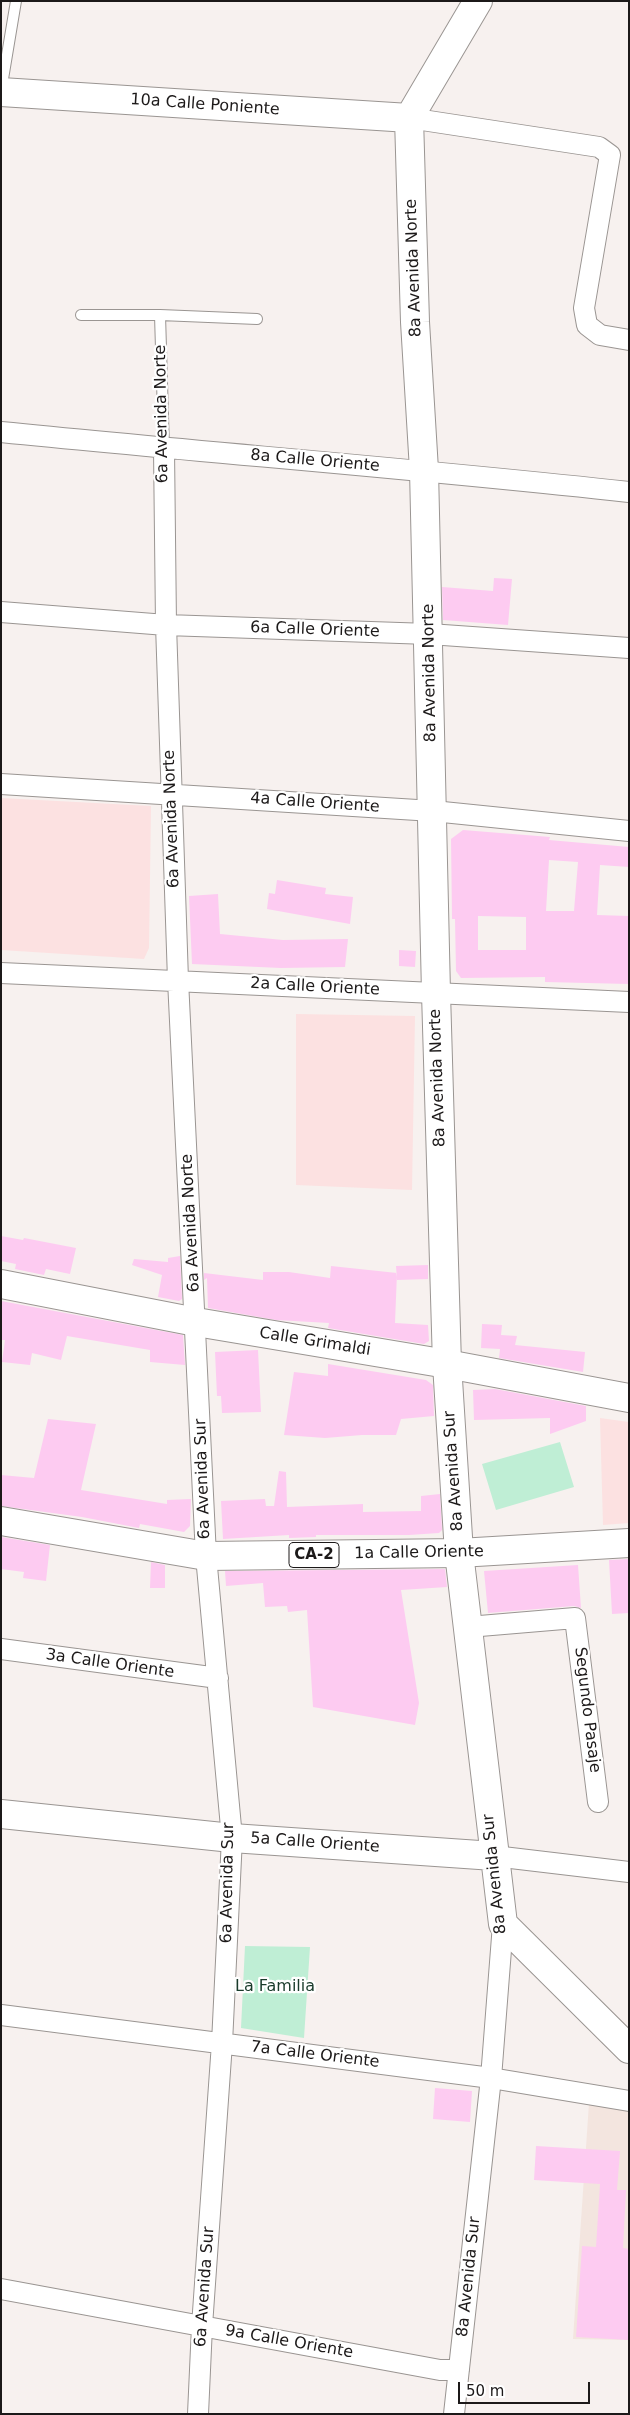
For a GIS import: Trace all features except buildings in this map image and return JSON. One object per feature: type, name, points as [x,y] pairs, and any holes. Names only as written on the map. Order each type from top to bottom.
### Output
[{"type":"street","points":[[478,1],[409,118],[599,147],[610,155],[584,308],[587,325],[600,335],[629,340]]},
{"type":"street","name":"10a Calle Poniente","points":[[1,92],[409,118]]},
{"type":"street","name":"8a Avenida Norte","points":[[409,118],[415,322],[424,470],[447,1364]]},
{"type":"street","name":"8a Calle Oriente","points":[[1,432],[164,449],[424,470],[629,492]]},
{"type":"street","name":"6a Avenida Norte","points":[[164,449],[166,625],[178,980],[196,1322]]},
{"type":"street","name":"6a Calle Oriente","points":[[1,612],[166,625],[429,634],[629,648]]},
{"type":"street","name":"4a Calle Oriente","points":[[1,784],[433,811],[629,831]]},
{"type":"street","name":"2a Calle Oriente","points":[[1,973],[629,1002]]},
{"type":"street","name":"Calle Grimaldi","points":[[1,1284],[196,1322],[447,1364],[629,1398]]},
{"type":"street","name":"6a Avenida Sur","points":[[196,1322],[206,1556],[232,1838],[222,2043],[202,2326],[198,2414]]},
{"type":"street","name":"8a Avenida Sur","points":[[447,1364],[459,1553],[503,1924],[491,2078],[454,2414]]},
{"type":"street","name":"1a Calle Oriente","points":[[1,1521],[206,1556],[459,1553],[629,1543]]},
{"type":"street","name":"Segundo Pasaje","points":[[468,1627],[575,1618],[598,1802]]},
{"type":"street","name":"3a Calle Oriente","points":[[1,1649],[218,1678]]},
{"type":"street","name":"5a Calle Oriente","points":[[1,1814],[232,1838],[494,1856],[629,1872]]},
{"type":"street","points":[[503,1924],[629,2049]]},
{"type":"street","name":"7a Calle Oriente","points":[[1,2015],[491,2078],[629,2101]]},
{"type":"street","name":"9a Calle Oriente","points":[[1,2289],[440,2370],[459,2370]]},
{"type":"lane","points":[[1,92],[16,1]]},
{"type":"lane","points":[[81,315],[160,314],[257,319]]},
{"type":"lane","name":"6a Avenida Norte","points":[[160,314],[164,449]]},
{"type":"shaded area","points":[[1,798],[151,806],[149,948],[144,959],[1,950]]},
{"type":"shaded area","points":[[296,1014],[415,1016],[412,1190],[296,1185]]},
{"type":"shaded area","points":[[600,1418],[629,1422],[629,1523],[603,1525]]},
{"type":"shaded area","points":[[589,2103],[629,2109],[629,2340],[573,2339]]},
{"type":"green space","points":[[560,1442],[574,1487],[496,1510],[482,1464]]},
{"type":"green space","name":"La Familia","points":[[245,1946],[310,1947],[304,2038],[241,2028]]}]
